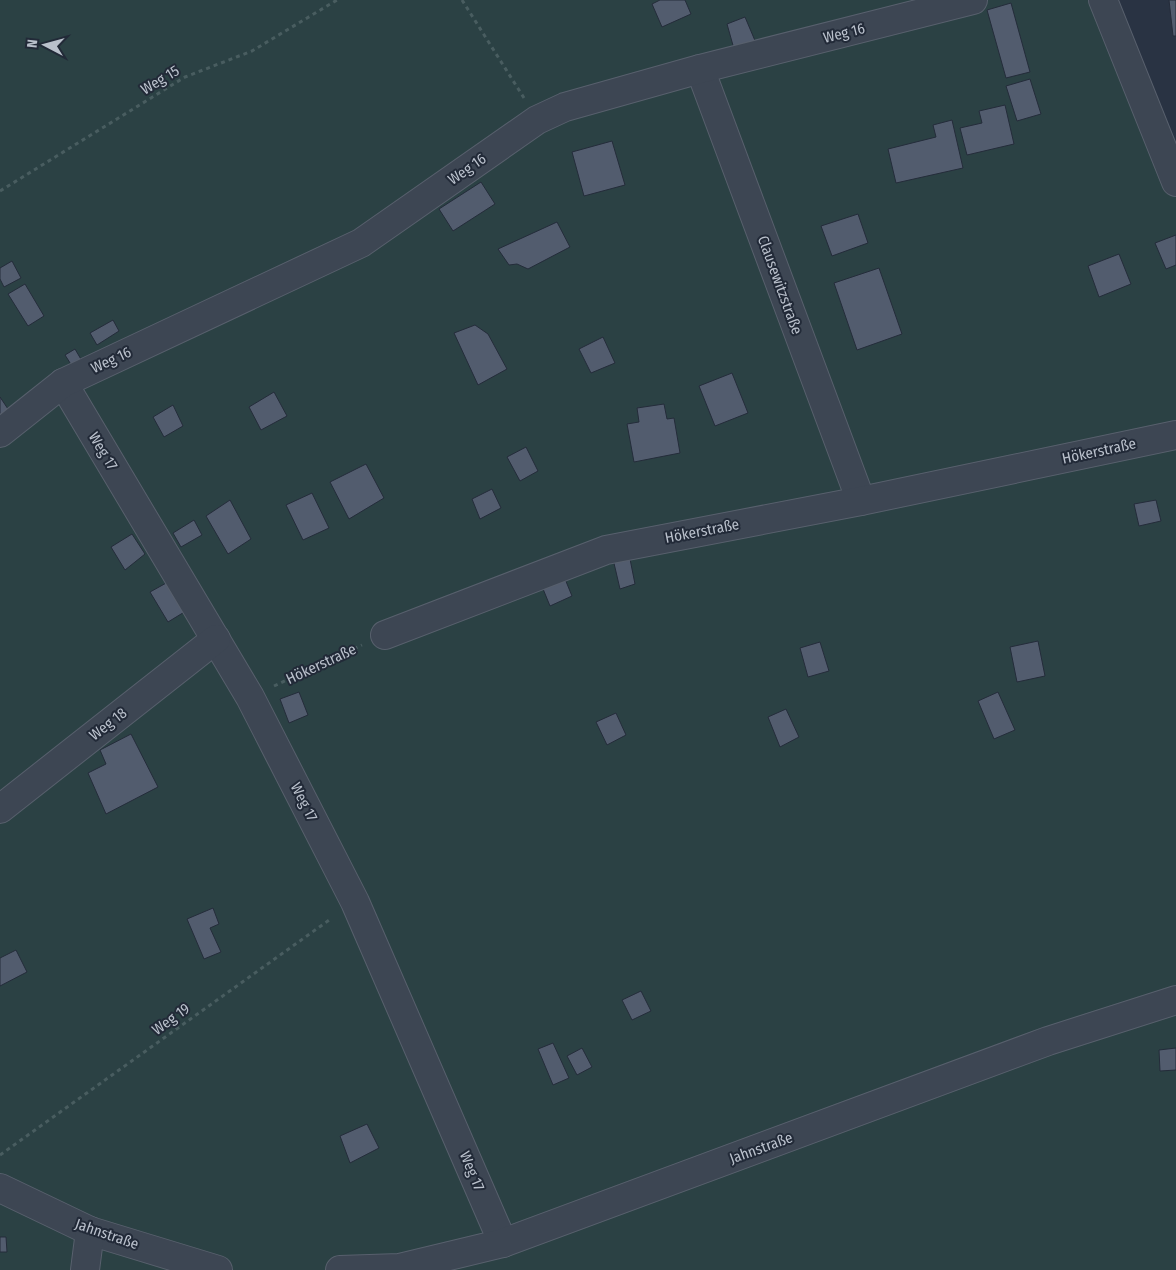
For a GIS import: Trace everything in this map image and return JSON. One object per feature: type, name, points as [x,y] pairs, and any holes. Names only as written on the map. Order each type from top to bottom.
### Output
[{"type":"street","name":"Weg 16","points":[[0,433],[63,383],[361,243],[537,120],[565,107],[700,69],[973,0]]},
{"type":"street","points":[[1103,0],[1176,182]]},
{"type":"street","name":"Clausewitzstraße","points":[[700,69],[861,501]]},
{"type":"street","name":"Weg 17","points":[[63,383],[250,697],[355,902],[503,1243]]},
{"type":"street","name":"Hökerstraße","points":[[385,635],[606,550],[861,501],[1176,435]]},
{"type":"street","name":"Weg 18","points":[[0,809],[216,639]]},
{"type":"street","name":"Jahnstraße","points":[[340,1270],[398,1269],[503,1243],[1048,1041],[1176,1000]]},
{"type":"street","name":"Jahnstraße","points":[[0,1188],[90,1231],[218,1270]]},
{"type":"street","points":[[84,1270],[90,1231]]},
{"type":"path","name":"Weg 15","points":[[0,191],[185,78],[252,51],[336,0]]},
{"type":"path","points":[[462,0],[537,120]]},
{"type":"path","name":"Hökerstraße","points":[[250,697],[385,635]]},
{"type":"path","name":"Weg 19","points":[[0,1155],[355,902]]},
{"type":"green space","points":[[0,0],[1097,0],[1176,198],[1176,1270],[0,1270]]},
{"type":"building","points":[[660,0],[685,0],[691,14],[662,27],[652,4]]},
{"type":"building","points":[[1169,0],[1176,0],[1176,36],[1173,36]]},
{"type":"building","points":[[1011,3],[1030,72],[1006,78],[987,10]]},
{"type":"building","points":[[745,17],[756,43],[734,49],[727,24]]},
{"type":"building","points":[[1030,79],[1041,114],[1017,121],[1006,86]]},
{"type":"building","points":[[1005,105],[1014,144],[967,155],[960,128],[982,123],[979,111]]},
{"type":"building","points":[[952,120],[963,168],[896,183],[888,149],[936,137],[933,125]]},
{"type":"building","points":[[612,141],[625,185],[584,196],[572,152]]},
{"type":"building","points":[[481,182],[495,204],[453,231],[439,209]]},
{"type":"building","points":[[858,214],[868,243],[832,256],[821,226]]},
{"type":"building","points":[[557,222],[570,247],[528,269],[517,264],[509,265],[498,249]]},
{"type":"building","points":[[1176,235],[1176,265],[1166,269],[1155,243]]},
{"type":"building","points":[[1119,254],[1131,284],[1099,297],[1088,266]]},
{"type":"building","points":[[12,261],[21,278],[4,287],[0,279],[0,268]]},
{"type":"building","points":[[879,268],[902,334],[857,350],[834,283]]},
{"type":"building","points":[[25,284],[44,316],[28,326],[8,294]]},
{"type":"building","points":[[113,320],[119,331],[97,345],[90,333]]},
{"type":"building","points":[[475,325],[488,334],[507,369],[478,385],[454,333]]},
{"type":"building","points":[[603,337],[615,363],[591,373],[579,349]]},
{"type":"building","points":[[75,349],[82,361],[72,366],[65,355]]},
{"type":"building","points":[[732,373],[748,413],[715,426],[699,386]]},
{"type":"building","points":[[274,392],[287,416],[261,430],[249,407]]},
{"type":"building","points":[[0,397],[12,415],[0,424]]},
{"type":"building","points":[[664,404],[667,419],[674,418],[680,453],[634,462],[627,424],[639,422],[637,408]]},
{"type":"building","points":[[173,405],[183,426],[164,437],[153,417]]},
{"type":"building","points":[[526,447],[538,471],[520,481],[507,457]]},
{"type":"building","points":[[366,464],[384,498],[349,519],[330,482]]},
{"type":"building","points":[[492,489],[501,508],[480,519],[472,499]]},
{"type":"building","points":[[312,493],[329,528],[303,540],[286,505]]},
{"type":"building","points":[[230,500],[251,539],[228,554],[206,516]]},
{"type":"building","points":[[1156,500],[1161,521],[1139,526],[1134,504]]},
{"type":"building","points":[[194,520],[202,535],[181,547],[173,533]]},
{"type":"building","points":[[132,534],[145,554],[125,570],[111,547]]},
{"type":"building","points":[[629,554],[635,584],[620,589],[613,559]]},
{"type":"building","points":[[563,574],[572,596],[550,606],[541,584]]},
{"type":"building","points":[[168,582],[186,611],[168,622],[150,592]]},
{"type":"building","points":[[1038,641],[1045,676],[1017,682],[1010,647]]},
{"type":"building","points":[[820,642],[829,671],[808,677],[800,648]]},
{"type":"building","points":[[299,692],[308,715],[289,723],[280,699]]},
{"type":"building","points":[[998,692],[1015,730],[994,739],[978,701]]},
{"type":"building","points":[[786,709],[799,737],[780,747],[768,717]]},
{"type":"building","points":[[616,713],[626,735],[607,745],[596,722]]},
{"type":"building","points":[[131,734],[158,787],[106,814],[88,773],[106,764],[100,750]]},
{"type":"building","points":[[213,908],[219,924],[210,928],[221,952],[204,959],[187,919]]},
{"type":"building","points":[[16,950],[27,972],[0,986],[0,958]]},
{"type":"building","points":[[641,991],[651,1011],[632,1020],[622,1000]]},
{"type":"building","points":[[553,1043],[569,1078],[553,1085],[538,1049]]},
{"type":"building","points":[[582,1048],[592,1067],[577,1075],[567,1056]]},
{"type":"building","points":[[1176,1048],[1176,1070],[1160,1071],[1159,1050]]},
{"type":"building","points":[[367,1124],[379,1148],[350,1163],[340,1136]]},
{"type":"building","points":[[0,1237],[6,1237],[7,1252],[0,1252]]}]
